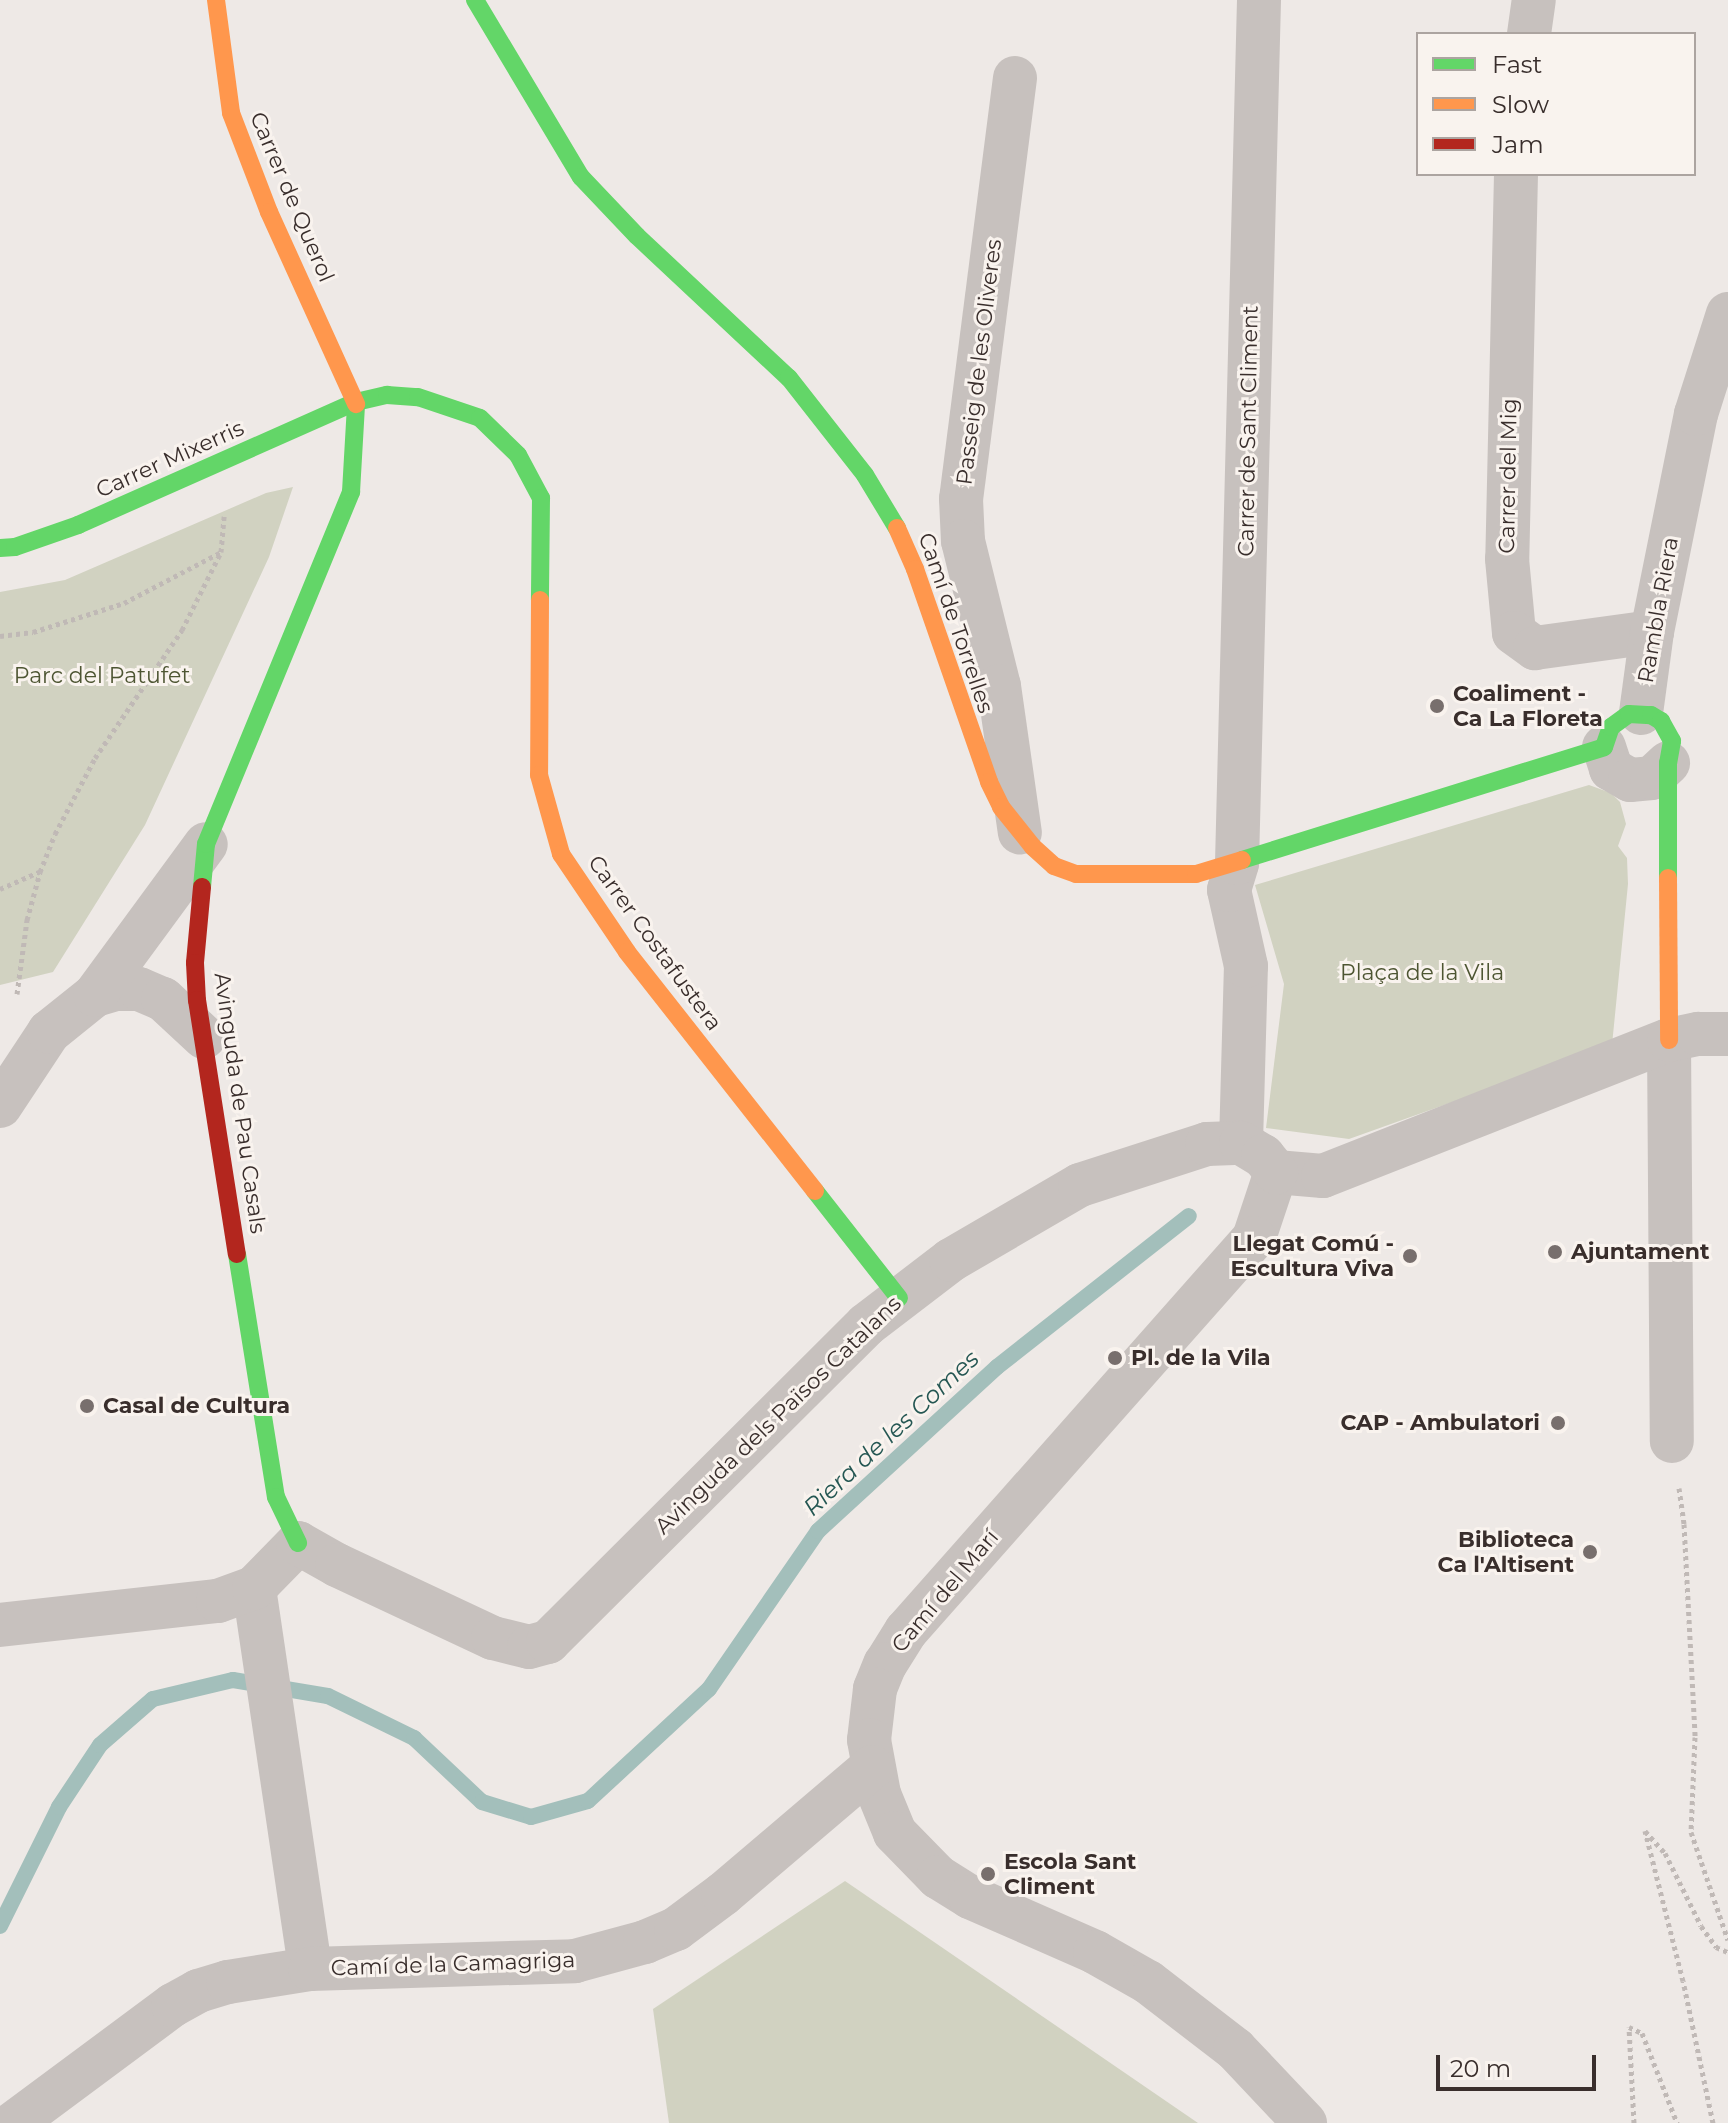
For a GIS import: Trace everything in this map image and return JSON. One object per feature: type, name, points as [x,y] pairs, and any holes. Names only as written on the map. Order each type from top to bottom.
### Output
[{"type":"street","name":"Carrer de Querol","points":[[216,0],[227,86],[236,127],[263,198],[356,402]]},
{"type":"street","name":"Camí de Torrelles","points":[[475,0],[581,177],[637,236],[789,378],[865,475],[899,532],[989,782],[1020,833],[1054,866],[1076,874],[1170,877],[1237,863]]},
{"type":"street","name":"Carrer de Sant Climent","points":[[1237,863],[1259,0]]},
{"type":"street","points":[[1529,32],[1534,0]]},
{"type":"street","name":"Passeig de les Oliveres","points":[[1015,78],[961,499],[963,541],[999,686],[1020,833]]},
{"type":"street","name":"Carrer del Mig","points":[[1516,176],[1507,559],[1514,633],[1535,648],[1652,632]]},
{"type":"street","name":"Rambla Riera","points":[[1669,1040],[1668,763],[1672,741],[1661,721],[1641,713],[1652,632],[1696,414],[1728,314]]},
{"type":"street","name":"Carrer Costafustera","points":[[356,402],[387,395],[418,397],[452,406],[480,418],[518,455],[532,475],[541,498],[543,533],[539,775],[548,818],[561,854],[627,952],[899,1298]]},
{"type":"street","name":"Carrer Mixerris","points":[[0,548],[15,547],[78,525],[356,402]]},
{"type":"street","name":"Avinguda de Pau Casals","points":[[298,1543],[276,1497],[195,963],[206,844],[351,492],[356,402]]},
{"type":"street","points":[[1641,713],[1618,719],[1611,727],[1604,747],[1611,769],[1630,780],[1652,778],[1668,763]]},
{"type":"street","points":[[1604,747],[1237,863],[1229,890],[1246,966],[1241,1143],[1263,1156],[1276,1172],[1323,1176],[1669,1040],[1698,1034],[1728,1034]]},
{"type":"street","points":[[0,1106],[49,1032],[95,995],[206,844]]},
{"type":"street","points":[[95,995],[116,989],[139,989],[163,999],[204,1037]]},
{"type":"street","points":[[1669,1040],[1672,1441]]},
{"type":"street","name":"Avinguda dels Països Catalans","points":[[298,1543],[337,1565],[493,1638],[529,1647],[548,1642],[866,1325],[899,1298],[1005,1225],[1080,1185],[1207,1144],[1241,1143]]},
{"type":"street","name":"Camí del Marí","points":[[1276,1172],[1254,1238],[906,1631],[885,1664],[875,1689],[870,1715],[872,1767],[895,1833],[938,1877],[970,1897],[1095,1952],[1148,1982],[1235,2049],[1305,2123]]},
{"type":"street","points":[[0,1625],[218,1601],[254,1588],[298,1543]]},
{"type":"street","points":[[254,1588],[310,1969]]},
{"type":"street","name":"Camí de la Camagriga","points":[[15,2123],[137,2030],[198,1991],[271,1973],[310,1969],[575,1961],[645,1942],[676,1929],[723,1894],[872,1767]]},
{"type":"path","points":[[49,1032],[18,1011],[16,982],[40,872],[55,834],[95,758],[182,630],[221,552],[224,512]]},
{"type":"path","points":[[0,636],[33,632],[82,619],[124,603],[221,552]]},
{"type":"path","points":[[0,889],[40,872]]},
{"type":"path","points":[[1672,1441],[1684,1524],[1695,1737],[1691,1832],[1728,1940]]},
{"type":"path","points":[[1713,2123],[1683,1981],[1645,1831],[1665,1853],[1701,1926],[1716,1947],[1728,1952]]},
{"type":"path","points":[[1634,2123],[1629,2027],[1642,2033],[1677,2123]]},
{"type":"green space","name":"Parc del Patufet","points":[[293,487],[269,557],[145,825],[53,972],[0,985],[0,592],[65,580],[266,493]]},
{"type":"green space","name":"Plaça de la Vila","points":[[1589,785],[1611,793],[1620,802],[1626,824],[1618,846],[1627,858],[1628,884],[1612,1045],[1349,1139],[1266,1128],[1284,984],[1255,885]]},
{"type":"green space","points":[[845,1881],[1198,2123],[669,2123],[653,2009]]},
{"type":"waterway","name":"Riera de les Comes","points":[[0,1926],[59,1807],[100,1745],[153,1699],[233,1680],[328,1696],[414,1738],[482,1802],[531,1817],[588,1801],[709,1689],[818,1531],[997,1367],[1189,1216]]},
{"type":"traffic: fast","points":[[475,0],[581,177],[637,236],[789,378],[865,475],[897,528]]},
{"type":"traffic: fast","points":[[0,548],[15,547],[78,525],[356,402],[387,395],[418,397],[480,418],[518,455],[541,498],[540,600]]},
{"type":"traffic: fast","points":[[202,887],[206,844],[351,492],[356,404]]},
{"type":"traffic: fast","points":[[1242,860],[1604,747],[1611,727],[1629,714],[1651,715],[1661,721],[1672,741],[1668,763],[1668,878]]},
{"type":"traffic: fast","points":[[815,1191],[899,1298]]},
{"type":"traffic: fast","points":[[237,1254],[276,1497],[298,1543]]},
{"type":"traffic: slow","points":[[216,0],[231,113],[269,212],[356,404]]},
{"type":"traffic: slow","points":[[897,528],[915,569],[989,782],[1001,807],[1033,847],[1054,866],[1076,874],[1196,874],[1242,860]]},
{"type":"traffic: slow","points":[[540,600],[539,775],[561,854],[627,952],[815,1191]]},
{"type":"traffic: slow","points":[[1668,878],[1669,1040]]},
{"type":"traffic: jam","points":[[202,887],[195,963],[197,1000],[237,1254]]},
{"type":"place","name":"Coaliment - Ca La Floreta","points":[[1437,706]]},
{"type":"place","name":"Ajuntament","points":[[1555,1252]]},
{"type":"place","name":"Llegat Comú - Escultura Viva","points":[[1410,1256]]},
{"type":"place","name":"Pl. de la Vila","points":[[1115,1358]]},
{"type":"place","name":"Casal de Cultura","points":[[87,1406]]},
{"type":"place","name":"CAP - Ambulatori","points":[[1558,1423]]},
{"type":"place","name":"Biblioteca Ca l'Altisent","points":[[1590,1552]]},
{"type":"place","name":"Escola Sant Climent","points":[[988,1874]]}]
